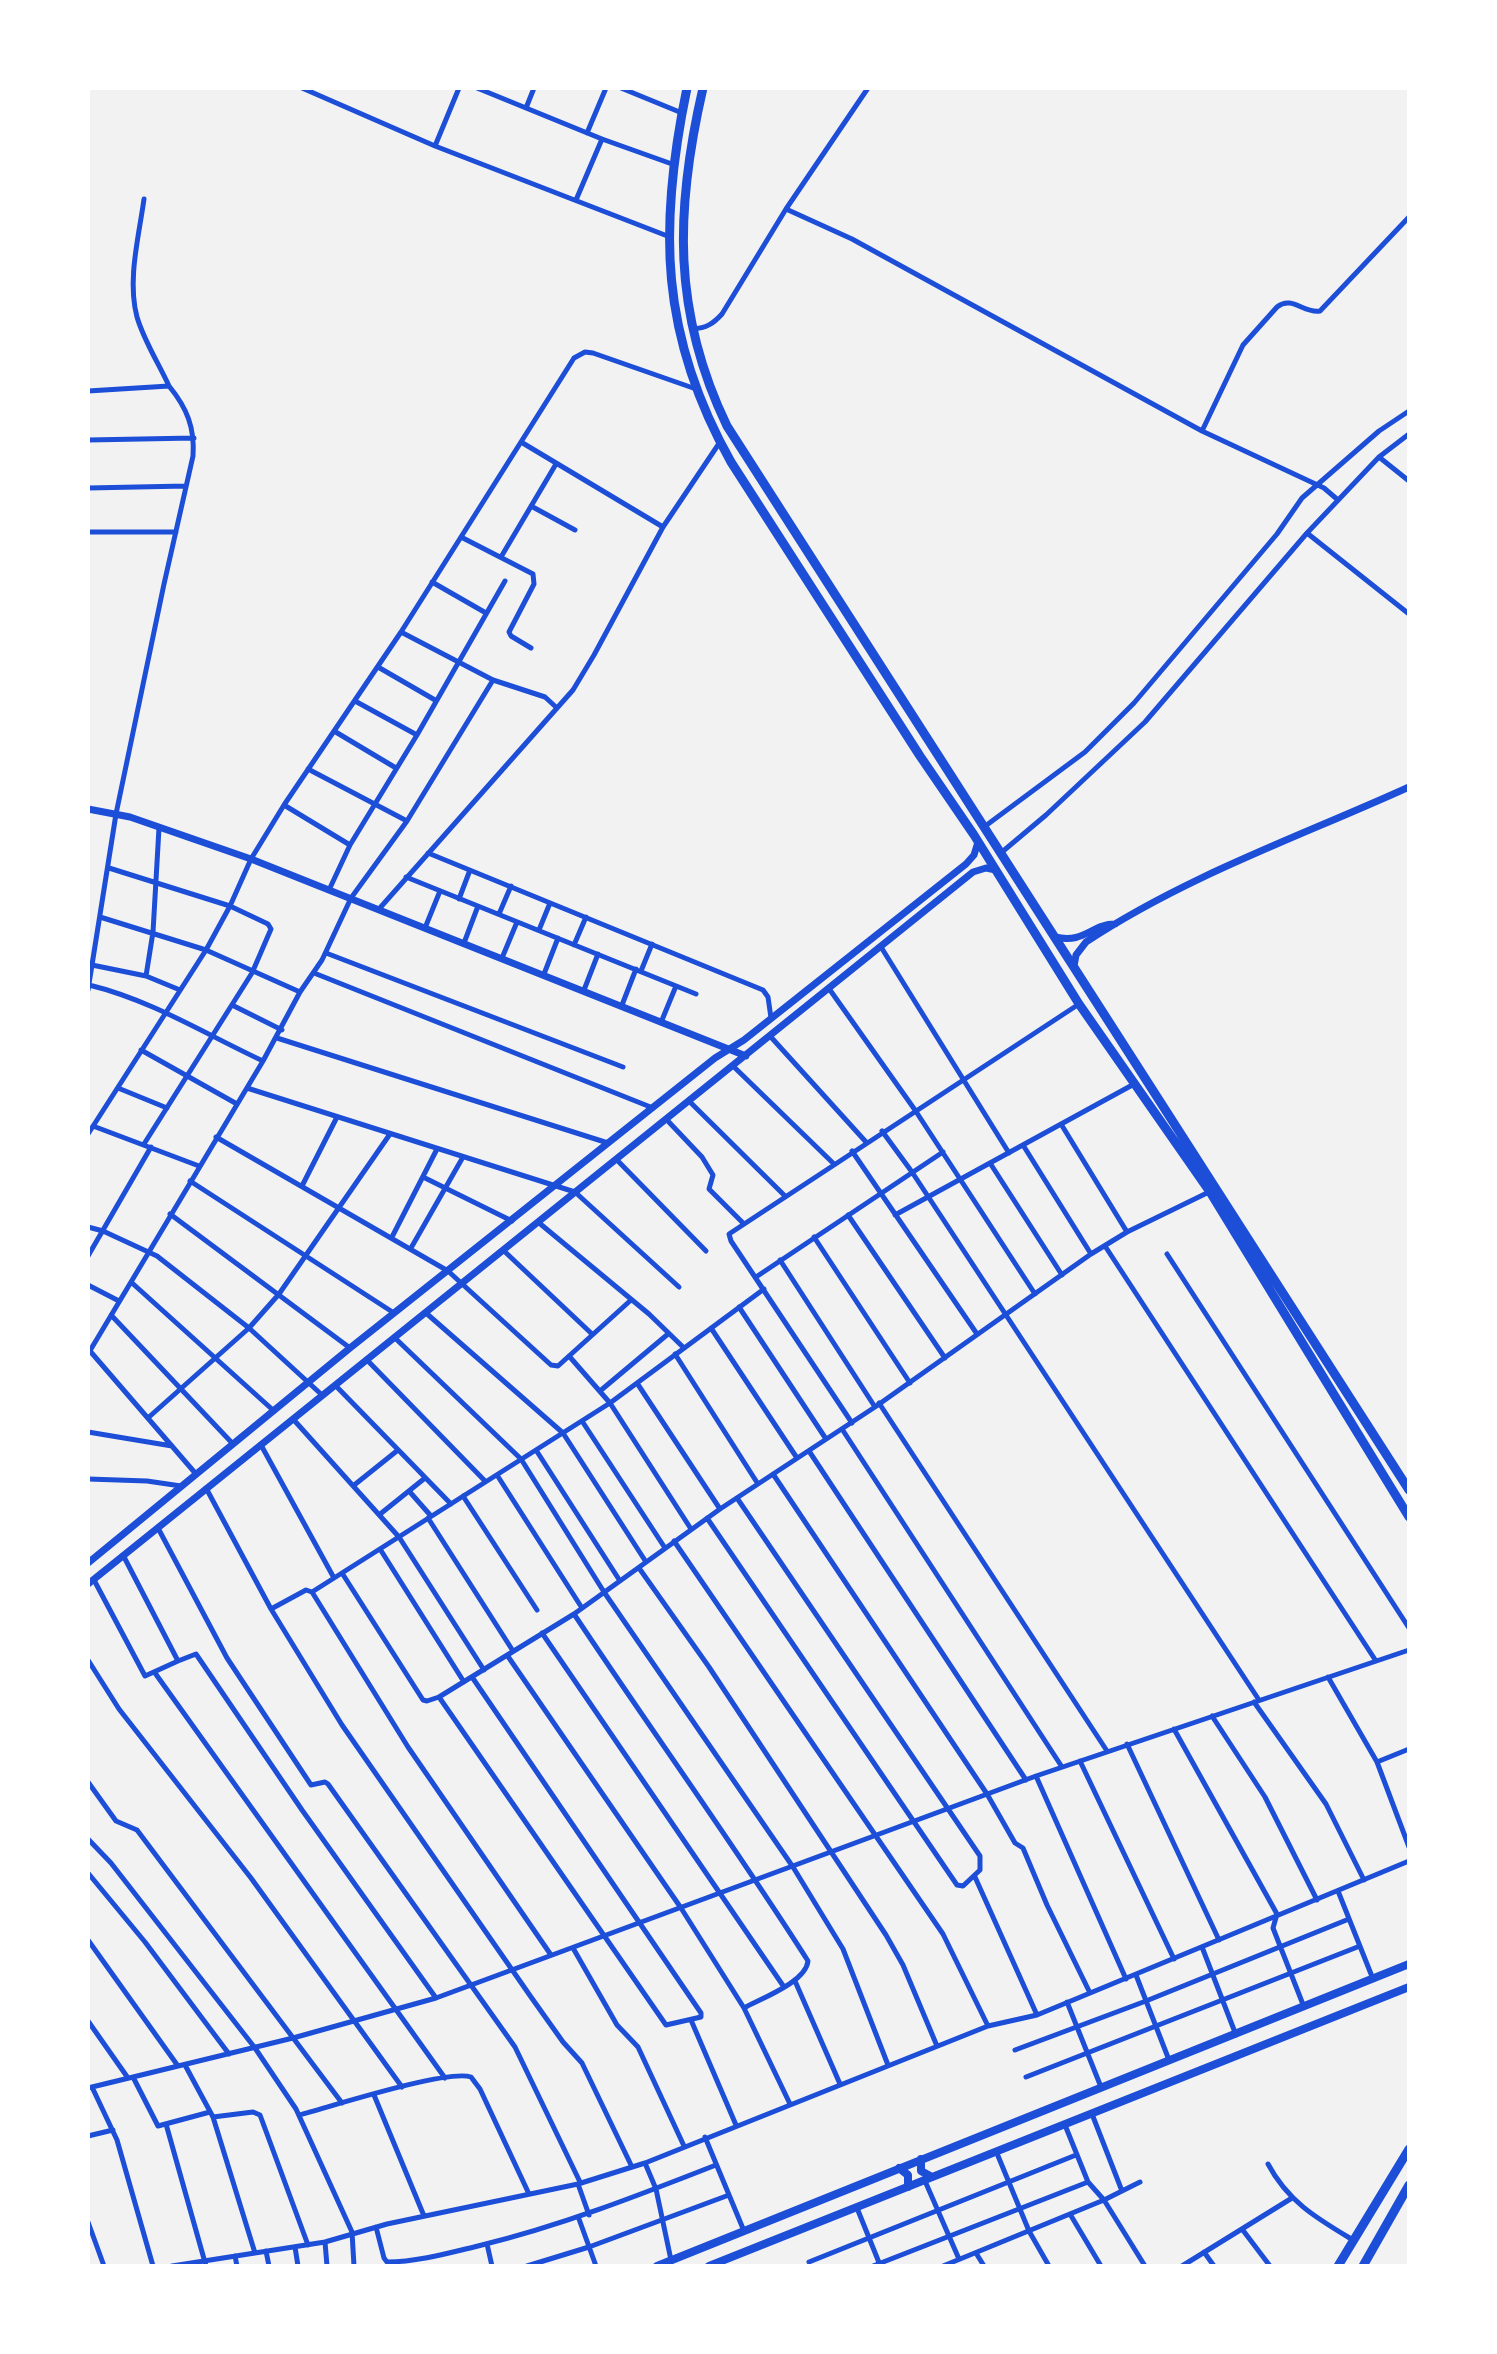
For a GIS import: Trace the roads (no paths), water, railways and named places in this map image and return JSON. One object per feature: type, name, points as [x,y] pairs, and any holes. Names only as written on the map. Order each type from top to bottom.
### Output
[{"type":"highway","points":[[1409,1490],[740,450],[703,371],[692,329],[684,275],[686,169],[702,92],[687,90],[672,164],[670,237],[674,305],[690,375],[720,442],[1079,1004],[1210,1192],[1409,1517]]},
{"type":"highway","points":[[684,351],[690,354],[697,347]]},
{"type":"highway","points":[[690,375],[696,369],[703,371]]},
{"type":"highway","points":[[902,725],[912,725],[915,719]]},
{"type":"highway","points":[[920,756],[922,746],[930,745]]},
{"type":"highway","points":[[1079,1004],[1087,997],[1088,987]]},
{"type":"highway","points":[[1088,1016],[1092,1008],[1101,1008]]},
{"type":"highway","points":[[1338,2266],[1409,2149]]},
{"type":"highway","points":[[1363,2266],[1409,2185]]},
{"type":"main road","points":[[657,2266],[1409,1964]]},
{"type":"main road","points":[[709,2266],[1409,1987]]},
{"type":"main road","points":[[921,2159],[921,2171],[928,2178]]},
{"type":"main road","points":[[899,2168],[908,2175],[908,2187]]},
{"type":"street","points":[[302,88],[435,146],[670,237]]},
{"type":"street","points":[[435,146],[459,88]]},
{"type":"street","points":[[477,88],[672,164]]},
{"type":"street","points":[[526,108],[534,88]]},
{"type":"street","points":[[587,133],[606,88]]},
{"type":"street","points":[[621,88],[682,113]]},
{"type":"street","points":[[692,329],[714,323],[722,314],[786,209],[868,88]]},
{"type":"street","points":[[576,200],[602,139]]},
{"type":"street","points":[[144,199],[134,300],[140,326],[169,386],[192,422],[193,456],[116,814],[88,987],[129,996],[263,1061]]},
{"type":"street","points":[[786,209],[852,239],[1202,431],[1318,485],[1338,500]]},
{"type":"street","points":[[1202,431],[1243,345],[1277,307],[1291,302],[1310,312],[1320,311],[1409,217]]},
{"type":"street","points":[[88,1134],[206,950],[251,859],[284,805],[401,632],[574,358],[585,352],[696,389]]},
{"type":"street","points":[[88,391],[169,386]]},
{"type":"street","points":[[983,827],[1078,758],[1128,708],[1277,534],[1302,498],[1379,431],[1409,411]]},
{"type":"street","points":[[1001,853],[1156,711],[1307,533],[1379,457],[1409,434]]},
{"type":"street","points":[[88,440],[194,438]]},
{"type":"street","points":[[521,442],[663,527]]},
{"type":"street","points":[[379,909],[584,674],[663,527],[720,442]]},
{"type":"street","points":[[1379,457],[1409,481]]},
{"type":"street","points":[[501,557],[556,464]]},
{"type":"street","points":[[88,488],[186,486]]},
{"type":"street","points":[[531,506],[575,530]]},
{"type":"street","points":[[88,532],[176,532]]},
{"type":"street","points":[[1307,533],[1409,614]]},
{"type":"street","points":[[461,537],[535,577],[509,632],[531,648]]},
{"type":"street","points":[[329,890],[350,845],[505,581]]},
{"type":"street","points":[[432,582],[486,613]]},
{"type":"street","points":[[401,632],[493,680],[545,697],[557,708]]},
{"type":"street","points":[[378,667],[435,700]]},
{"type":"street","points":[[196,1474],[89,1352],[91,1342],[111,1315],[282,1030],[300,992],[326,953],[351,898],[407,821],[493,680]]},
{"type":"street","points":[[355,701],[417,735]]},
{"type":"street","points":[[334,731],[396,768]]},
{"type":"street","points":[[308,769],[407,821]]},
{"type":"street","points":[[1074,966],[1082,946],[1115,924],[1230,862],[1409,787]]},
{"type":"street","points":[[284,805],[350,845]]},
{"type":"street","points":[[88,809],[116,814],[251,859],[746,1056]]},
{"type":"street","points":[[146,976],[153,932],[159,828]]},
{"type":"street","points":[[90,1559],[350,1348],[961,869],[974,855],[978,842]]},
{"type":"street","points":[[428,853],[763,990],[768,997],[771,1019]]},
{"type":"street","points":[[109,868],[230,906],[271,926],[252,973],[144,1144]]},
{"type":"street","points":[[961,869],[968,877]]},
{"type":"street","points":[[436,1998],[196,1654],[148,1677],[143,1674],[91,1582],[968,877],[981,869],[996,870]]},
{"type":"street","points":[[459,899],[470,870]]},
{"type":"street","points":[[406,877],[696,994]]},
{"type":"street","points":[[499,914],[511,886]]},
{"type":"street","points":[[425,928],[440,891]]},
{"type":"street","points":[[539,930],[550,903]]},
{"type":"street","points":[[464,943],[478,906]]},
{"type":"street","points":[[100,917],[206,950],[300,992]]},
{"type":"street","points":[[574,945],[586,917]]},
{"type":"street","points":[[502,958],[517,922]]},
{"type":"street","points":[[1055,937],[1077,938],[1108,924],[1115,924]]},
{"type":"street","points":[[544,974],[558,938]]},
{"type":"street","points":[[622,1005],[652,944]]},
{"type":"street","points":[[881,947],[1009,1153]]},
{"type":"street","points":[[326,953],[623,1067]]},
{"type":"street","points":[[584,990],[598,954]]},
{"type":"street","points":[[92,965],[146,976],[180,990]]},
{"type":"street","points":[[314,973],[653,1108]]},
{"type":"street","points":[[662,1020],[676,986]]},
{"type":"street","points":[[830,990],[915,1110],[1035,1294]]},
{"type":"street","points":[[852,1423],[729,1238],[731,1231],[1079,1004]]},
{"type":"street","points":[[232,1005],[282,1030]]},
{"type":"street","points":[[770,1036],[866,1142]]},
{"type":"street","points":[[277,1038],[609,1144]]},
{"type":"street","points":[[141,1050],[237,1104]]},
{"type":"street","points":[[733,1066],[834,1164]]},
{"type":"street","points":[[895,1215],[1136,1083]]},
{"type":"street","points":[[118,1088],[167,1108]]},
{"type":"street","points":[[247,1088],[575,1192],[679,1287]]},
{"type":"street","points":[[689,1101],[785,1196]]},
{"type":"street","points":[[302,1186],[337,1117]]},
{"type":"street","points":[[666,1119],[702,1157],[713,1175],[709,1189],[743,1223]]},
{"type":"street","points":[[1061,1124],[1127,1232]]},
{"type":"street","points":[[93,1126],[199,1166]]},
{"type":"street","points":[[882,1131],[928,1196],[1326,1804],[1364,1880]]},
{"type":"street","points":[[149,1417],[249,1328],[279,1294],[390,1134]]},
{"type":"street","points":[[216,1137],[448,1271],[551,1365],[558,1366],[631,1300]]},
{"type":"street","points":[[1023,1145],[1091,1254]]},
{"type":"street","points":[[88,1256],[151,1147]]},
{"type":"street","points":[[392,1237],[437,1149]]},
{"type":"street","points":[[852,1151],[977,1334]]},
{"type":"street","points":[[756,1277],[943,1152]]},
{"type":"street","points":[[411,1248],[463,1157]]},
{"type":"street","points":[[616,1159],[706,1251]]},
{"type":"street","points":[[990,1163],[1062,1275]]},
{"type":"street","points":[[423,1177],[512,1221]]},
{"type":"street","points":[[190,1181],[395,1313]]},
{"type":"street","points":[[342,1573],[423,1700],[439,1697],[574,1614],[691,1529],[852,1423],[1091,1254],[1127,1232],[1210,1192]]},
{"type":"street","points":[[170,1214],[350,1348]]},
{"type":"street","points":[[848,1215],[945,1358]]},
{"type":"street","points":[[538,1222],[684,1348]]},
{"type":"street","points":[[88,1227],[149,1250],[249,1328],[322,1395]]},
{"type":"street","points":[[814,1237],[910,1383]]},
{"type":"street","points":[[1105,1246],[1376,1661]]},
{"type":"street","points":[[503,1250],[593,1334]]},
{"type":"street","points":[[1167,1254],[1409,1628]]},
{"type":"street","points":[[780,1260],[1107,1751]]},
{"type":"street","points":[[131,1282],[274,1411]]},
{"type":"street","points":[[88,1285],[119,1301]]},
{"type":"street","points":[[312,1592],[610,1403],[764,1289]]},
{"type":"street","points":[[739,1307],[826,1439]]},
{"type":"street","points":[[425,1312],[563,1433],[646,1562]]},
{"type":"street","points":[[111,1315],[233,1444]]},
{"type":"street","points":[[711,1328],[797,1458]]},
{"type":"street","points":[[600,1391],[668,1334]]},
{"type":"street","points":[[394,1337],[521,1459],[604,1592],[793,1867],[843,1949],[888,2065]]},
{"type":"street","points":[[675,1354],[758,1484]]},
{"type":"street","points":[[569,1356],[610,1403],[691,1529]]},
{"type":"street","points":[[366,1359],[486,1482]]},
{"type":"street","points":[[637,1383],[720,1509]]},
{"type":"street","points":[[334,1385],[451,1504]]},
{"type":"street","points":[[292,1418],[399,1537],[484,1670]]},
{"type":"street","points":[[582,1421],[665,1548]]},
{"type":"street","points":[[842,1429],[1062,1767]]},
{"type":"street","points":[[88,1432],[173,1446]]},
{"type":"street","points":[[260,1444],[334,1578]]},
{"type":"street","points":[[353,1486],[398,1450]]},
{"type":"street","points":[[536,1450],[620,1581]]},
{"type":"street","points":[[809,1451],[1026,1780]]},
{"type":"street","points":[[773,1474],[987,1794],[1015,1843],[1023,1848],[1090,1993]]},
{"type":"street","points":[[497,1475],[582,1608]]},
{"type":"street","points":[[379,1515],[425,1478]]},
{"type":"street","points":[[88,1479],[136,1480],[181,1486]]},
{"type":"street","points":[[206,1487],[302,1664],[357,1748],[563,2042],[586,2070],[632,2167]]},
{"type":"street","points":[[409,1491],[430,1517],[510,1653],[681,1908],[744,2008],[790,2104]]},
{"type":"street","points":[[463,1496],[537,1610]]},
{"type":"street","points":[[707,1518],[961,1887],[980,1870],[980,1856],[737,1498]]},
{"type":"street","points":[[157,1527],[227,1658],[311,1785],[328,1784],[521,2057],[579,2183],[589,2215]]},
{"type":"street","points":[[674,1541],[943,1934],[988,2026]]},
{"type":"street","points":[[380,1549],[464,1682]]},
{"type":"street","points":[[123,1555],[178,1661]]},
{"type":"street","points":[[639,1568],[709,1667],[895,1951],[937,2046]]},
{"type":"street","points":[[271,1609],[306,1590],[312,1592],[415,1757],[552,1955]]},
{"type":"street","points":[[574,1614],[757,1880],[808,1961],[806,1972],[795,1981],[744,2008]]},
{"type":"street","points":[[542,1633],[784,1987]]},
{"type":"street","points":[[153,2266],[113,2130],[90,2087],[398,2011],[1036,1776],[1409,1650]]},
{"type":"street","points":[[88,1660],[119,1709],[251,1878],[402,2087]]},
{"type":"street","points":[[155,1673],[445,2078]]},
{"type":"street","points":[[439,1697],[666,2025],[701,2017],[641,1922],[472,1677]]},
{"type":"street","points":[[1328,1677],[1377,1762],[1409,1847]]},
{"type":"street","points":[[1212,1716],[1265,1797],[1317,1900]]},
{"type":"street","points":[[1174,1729],[1277,1914],[1273,1928],[1304,2007]]},
{"type":"street","points":[[1127,1744],[1219,1940]]},
{"type":"street","points":[[1377,1762],[1409,1749]]},
{"type":"street","points":[[1080,1761],[1174,1959]]},
{"type":"street","points":[[1036,1776],[1126,1979]]},
{"type":"street","points":[[88,1782],[116,1821],[137,1830],[342,2103]]},
{"type":"street","points":[[88,1839],[111,1863],[255,2048],[299,2115],[352,2232],[354,2266]]},
{"type":"street","points":[[172,2266],[205,2264],[235,2256],[325,2242],[352,2232],[579,2183],[645,2163],[988,2026],[1037,2015],[1409,1861]]},
{"type":"street","points":[[88,1873],[145,1942],[229,2054]]},
{"type":"street","points":[[975,1877],[1037,2015]]},
{"type":"street","points":[[1338,1891],[1373,1979]]},
{"type":"street","points":[[1015,2050],[1349,1919]]},
{"type":"street","points":[[88,1940],[182,2065],[211,2115],[255,2253]]},
{"type":"street","points":[[1026,2077],[1360,1946]]},
{"type":"street","points":[[1202,1947],[1236,2035]]},
{"type":"street","points":[[573,1948],[617,2025],[638,2047],[684,2146]]},
{"type":"street","points":[[1136,1975],[1169,2062]]},
{"type":"street","points":[[795,1981],[840,2084]]},
{"type":"street","points":[[1067,2002],[1101,2089]]},
{"type":"street","points":[[691,2020],[736,2125]]},
{"type":"street","points":[[88,2021],[130,2078],[158,2126],[211,2115],[253,2112],[260,2115],[308,2245]]},
{"type":"street","points":[[299,2115],[402,2087],[464,2075],[478,2085],[529,2194]]},
{"type":"street","points":[[374,2095],[424,2216]]},
{"type":"street","points":[[1092,2113],[1122,2191]]},
{"type":"street","points":[[166,2124],[205,2264]]},
{"type":"street","points":[[1065,2124],[1088,2182],[1104,2200],[1145,2266]]},
{"type":"street","points":[[88,2136],[113,2130]]},
{"type":"street","points":[[705,2137],[744,2231]]},
{"type":"street","points":[[996,2151],[1029,2231],[1049,2266]]},
{"type":"street","points":[[809,2262],[1076,2155]]},
{"type":"street","points":[[645,2163],[656,2189],[671,2261]]},
{"type":"street","points":[[1268,2164],[1292,2198],[1310,2214],[1353,2240]]},
{"type":"street","points":[[376,2227],[384,2258],[390,2262],[449,2253],[579,2219],[716,2165]]},
{"type":"street","points":[[928,2178],[938,2211],[959,2259]]},
{"type":"street","points":[[857,2207],[878,2265],[1088,2182]]},
{"type":"street","points":[[943,2266],[1104,2200],[1140,2182]]},
{"type":"street","points":[[527,2266],[589,2247],[729,2195]]},
{"type":"street","points":[[1182,2266],[1292,2198]]},
{"type":"street","points":[[1070,2214],[1101,2266]]},
{"type":"street","points":[[579,2219],[596,2266]]},
{"type":"street","points":[[88,2222],[104,2266]]},
{"type":"street","points":[[1242,2229],[1270,2266]]},
{"type":"street","points":[[325,2242],[327,2266]]},
{"type":"street","points":[[487,2244],[492,2266]]},
{"type":"street","points":[[295,2247],[298,2266]]},
{"type":"street","points":[[266,2251],[269,2266]]},
{"type":"street","points":[[1204,2252],[1214,2266]]},
{"type":"street","points":[[976,2253],[984,2266]]},
{"type":"street","points":[[235,2256],[237,2266]]}]
